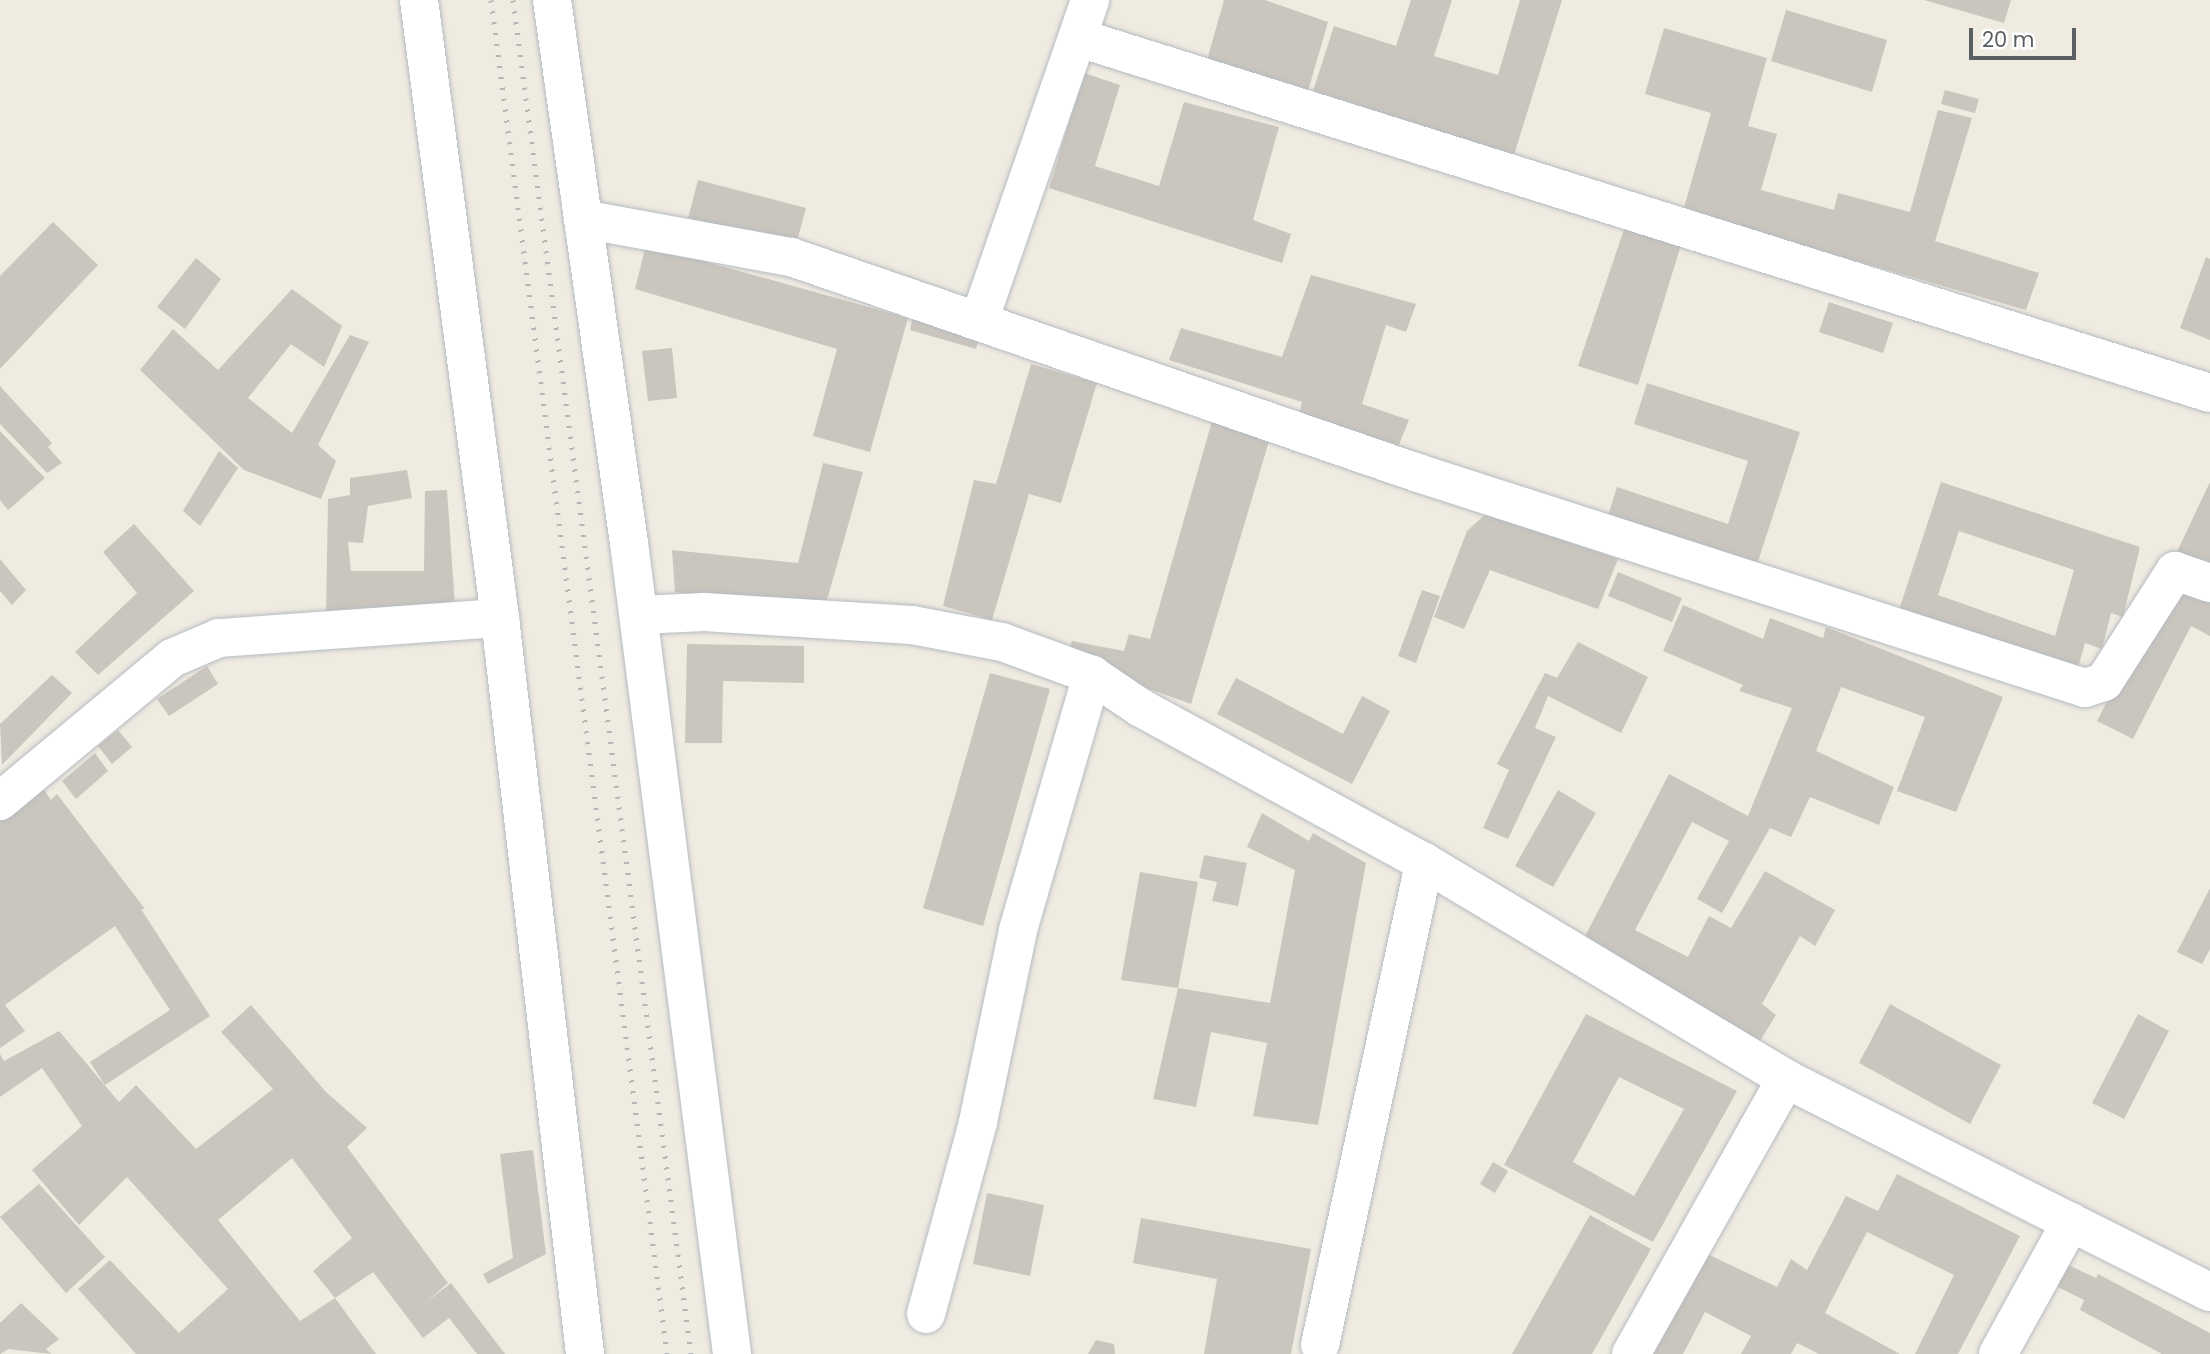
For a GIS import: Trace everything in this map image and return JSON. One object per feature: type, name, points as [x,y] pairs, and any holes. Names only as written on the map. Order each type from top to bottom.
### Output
[{"type":"street","points":[[419,0],[500,618],[584,1354]]},
{"type":"street","points":[[552,0],[639,615],[732,1354]]},
{"type":"street","points":[[979,321],[1090,0]]},
{"type":"street","points":[[1079,38],[2210,393]]},
{"type":"street","points":[[583,219],[791,257],[1418,474],[2085,688],[2104,682],[2175,571],[2210,583]]},
{"type":"street","points":[[639,615],[704,612],[912,625],[1002,642],[1092,675],[1142,708],[1424,862],[1786,1079],[2210,1292]]},
{"type":"street","points":[[0,801],[172,658],[219,638],[500,618]]},
{"type":"street","points":[[926,1314],[978,1122],[1018,930],[1092,675]]},
{"type":"street","points":[[1320,1345],[1424,862]]},
{"type":"street","points":[[1631,1354],[1786,1079]]},
{"type":"street","points":[[1998,1354],[2071,1222]]},
{"type":"building","points":[[1224,0],[1265,0],[1328,22],[1308,91],[1207,60]]},
{"type":"building","points":[[1411,0],[1452,0],[1434,56],[1498,75],[1520,0],[1562,0],[1514,155],[1313,91],[1334,26],[1396,46]]},
{"type":"building","points":[[1924,0],[2011,0],[2004,23]]},
{"type":"building","points":[[1786,10],[1887,40],[1872,92],[1771,61]]},
{"type":"building","points":[[1664,28],[1767,58],[1748,126],[1777,134],[1761,190],[1834,210],[1838,193],[1910,212],[1938,110],[1972,118],[1935,241],[2039,273],[2026,310],[1683,211],[1711,113],[1645,94]]},
{"type":"building","points":[[1084,73],[1120,85],[1095,166],[1159,186],[1184,102],[1279,127],[1253,220],[1291,234],[1282,263],[1049,188]]},
{"type":"building","points":[[1945,90],[1979,99],[1975,113],[1941,104]]},
{"type":"building","points":[[698,180],[806,208],[796,245],[688,218]]},
{"type":"building","points":[[53,222],[98,265],[0,369],[0,276]]},
{"type":"building","points":[[1625,226],[1681,245],[1638,385],[1578,366]]},
{"type":"building","points":[[646,245],[908,318],[870,452],[813,436],[837,349],[635,289]]},
{"type":"building","points":[[2206,257],[2210,259],[2210,340],[2180,328]]},
{"type":"building","points":[[196,258],[221,279],[185,329],[157,307]]},
{"type":"building","points":[[1311,275],[1416,304],[1406,332],[1386,325],[1362,404],[1409,420],[1396,452],[1298,420],[1302,402],[1169,360],[1181,328],[1282,357]]},
{"type":"building","points":[[292,289],[342,326],[324,367],[291,344],[248,398],[292,433],[350,335],[369,342],[318,445],[336,461],[321,499],[244,470],[140,370],[173,329],[218,370]]},
{"type":"building","points":[[1829,302],[1893,323],[1883,353],[1819,332]]},
{"type":"building","points":[[914,312],[981,330],[976,349],[910,330]]},
{"type":"building","points":[[672,348],[677,398],[648,401],[642,351]]},
{"type":"building","points":[[1031,364],[1097,383],[1061,503],[1029,494],[992,620],[943,606],[974,480],[996,484]]},
{"type":"building","points":[[1647,383],[1800,432],[1754,574],[1605,525],[1617,487],[1728,524],[1748,461],[1634,424]]},
{"type":"building","points":[[0,386],[52,443],[48,447],[62,463],[47,473],[0,424]]},
{"type":"building","points":[[1214,414],[1272,431],[1191,704],[1066,659],[1072,641],[1124,651],[1129,634],[1150,639]]},
{"type":"building","points":[[0,431],[45,478],[8,510],[0,500]]},
{"type":"building","points":[[219,451],[238,468],[200,526],[183,511]]},
{"type":"building","points":[[823,463],[863,472],[824,611],[675,592],[672,550],[798,563]]},
{"type":"building","points":[[407,470],[412,498],[368,506],[363,543],[348,542],[351,571],[424,571],[425,491],[447,490],[455,606],[326,614],[328,499],[350,495],[350,478]]},
{"type":"building","points":[[1941,482],[2140,547],[2123,617],[2111,613],[2102,649],[2085,643],[2076,675],[1897,616]],"holes":[[[1959,531],[2074,570],[2055,636],[1938,595]]]},
{"type":"building","points":[[2210,482],[2210,573],[2174,558]]},
{"type":"building","points":[[1487,513],[1618,559],[1598,609],[1490,570],[1464,629],[1434,617],[1467,531]]},
{"type":"building","points":[[134,524],[194,591],[98,675],[75,652],[137,593],[103,552]]},
{"type":"building","points":[[0,559],[26,590],[12,605],[0,591]]},
{"type":"building","points":[[1618,572],[1682,598],[1672,622],[1608,596]]},
{"type":"building","points":[[2171,576],[2210,596],[2210,636],[2191,626],[2133,739],[2097,721]]},
{"type":"building","points":[[1422,590],[1440,596],[1416,663],[1398,656]]},
{"type":"building","points":[[1683,605],[1763,639],[1770,618],[1823,638],[1826,627],[2003,697],[1956,812],[1897,791],[1925,717],[1841,687],[1816,751],[1894,787],[1879,825],[1810,797],[1791,837],[1770,828],[1722,913],[1697,899],[1729,841],[1692,822],[1635,930],[1688,957],[1709,916],[1731,928],[1765,871],[1835,910],[1815,946],[1800,936],[1762,1004],[1776,1015],[1758,1044],[1718,1024],[1722,1018],[1581,944],[1669,774],[1748,816],[1792,708],[1739,691],[1743,685],[1663,651]]},
{"type":"building","points":[[1578,642],[1648,677],[1621,733],[1548,696],[1535,728],[1556,737],[1508,839],[1483,828],[1509,770],[1497,764],[1545,673],[1557,678]]},
{"type":"building","points":[[687,644],[804,646],[804,683],[723,681],[722,743],[685,743]]},
{"type":"building","points":[[207,666],[218,684],[169,716],[157,699]]},
{"type":"building","points":[[990,673],[1050,689],[983,926],[923,908]]},
{"type":"building","points":[[52,675],[72,693],[2,765],[0,724]]},
{"type":"building","points":[[1236,678],[1343,734],[1362,696],[1390,711],[1352,784],[1217,714]]},
{"type":"building","points":[[118,730],[132,747],[112,764],[98,746]]},
{"type":"building","points":[[95,753],[108,771],[76,799],[62,781]]},
{"type":"building","points":[[37,779],[51,800],[57,794],[145,909],[141,909],[210,1016],[105,1085],[90,1062],[170,1010],[115,926],[5,1005],[25,1031],[0,1048],[0,814]]},
{"type":"building","points":[[1558,790],[1596,813],[1553,887],[1515,866]]},
{"type":"building","points":[[1262,813],[1309,841],[1313,833],[1366,863],[1318,1125],[1253,1116],[1267,1043],[1211,1032],[1196,1107],[1153,1099],[1178,988],[1270,1003],[1295,870],[1247,847]]},
{"type":"building","points":[[1204,855],[1247,863],[1238,906],[1212,901],[1217,882],[1199,878]]},
{"type":"building","points":[[1140,872],[1198,882],[1178,988],[1121,980]]},
{"type":"building","points":[[2210,888],[2210,949],[2202,964],[2177,952]]},
{"type":"building","points":[[1890,1004],[2001,1065],[1970,1124],[1859,1063]]},
{"type":"building","points":[[251,1005],[326,1092],[367,1128],[347,1147],[448,1283],[426,1302],[451,1283],[505,1354],[477,1354],[449,1318],[423,1338],[373,1272],[335,1298],[376,1354],[136,1354],[78,1289],[110,1260],[179,1333],[228,1289],[127,1177],[79,1225],[32,1170],[82,1126],[42,1068],[0,1097],[0,1054],[4,1061],[59,1031],[119,1102],[136,1085],[196,1149],[273,1089],[221,1032]],"holes":[[[292,1158],[352,1238],[313,1271],[335,1298],[300,1321],[218,1220]]]},
{"type":"building","points":[[1586,1014],[1737,1091],[1653,1242],[1504,1165]],"holes":[[[1619,1077],[1684,1109],[1634,1196],[1573,1162]]]},
{"type":"building","points":[[2138,1014],[2169,1031],[2124,1119],[2092,1103]]},
{"type":"building","points":[[533,1150],[546,1254],[488,1284],[483,1274],[513,1258],[500,1154]]},
{"type":"building","points":[[1493,1162],[1508,1171],[1495,1193],[1480,1184]]},
{"type":"building","points":[[1897,1174],[2020,1236],[1958,1354],[1915,1354],[1954,1275],[1867,1232],[1825,1313],[1900,1354],[1819,1354],[1797,1343],[1791,1354],[1741,1354],[1751,1336],[1705,1312],[1683,1354],[1647,1354],[1703,1252],[1777,1287],[1791,1259],[1807,1270],[1846,1196],[1878,1211]]},
{"type":"building","points":[[39,1184],[105,1257],[66,1293],[0,1217]]},
{"type":"building","points":[[987,1193],[1044,1205],[1030,1276],[973,1264]]},
{"type":"building","points":[[1590,1215],[1651,1249],[1592,1354],[1512,1354]]},
{"type":"building","points":[[1141,1218],[1311,1249],[1291,1354],[1204,1354],[1217,1279],[1133,1263]]},
{"type":"building","points":[[2068,1265],[2096,1278],[2098,1274],[2210,1333],[2210,1354],[2162,1354],[2080,1310],[2084,1300],[2056,1286]]},
{"type":"building","points":[[21,1303],[59,1339],[46,1349],[51,1354],[8,1349],[0,1354],[0,1323]]},
{"type":"building","points":[[1096,1340],[1114,1344],[1115,1354],[1088,1354]]},
{"type":"railway","points":[[491,0],[667,1354]]},
{"type":"railway","points":[[513,0],[691,1354]]}]
